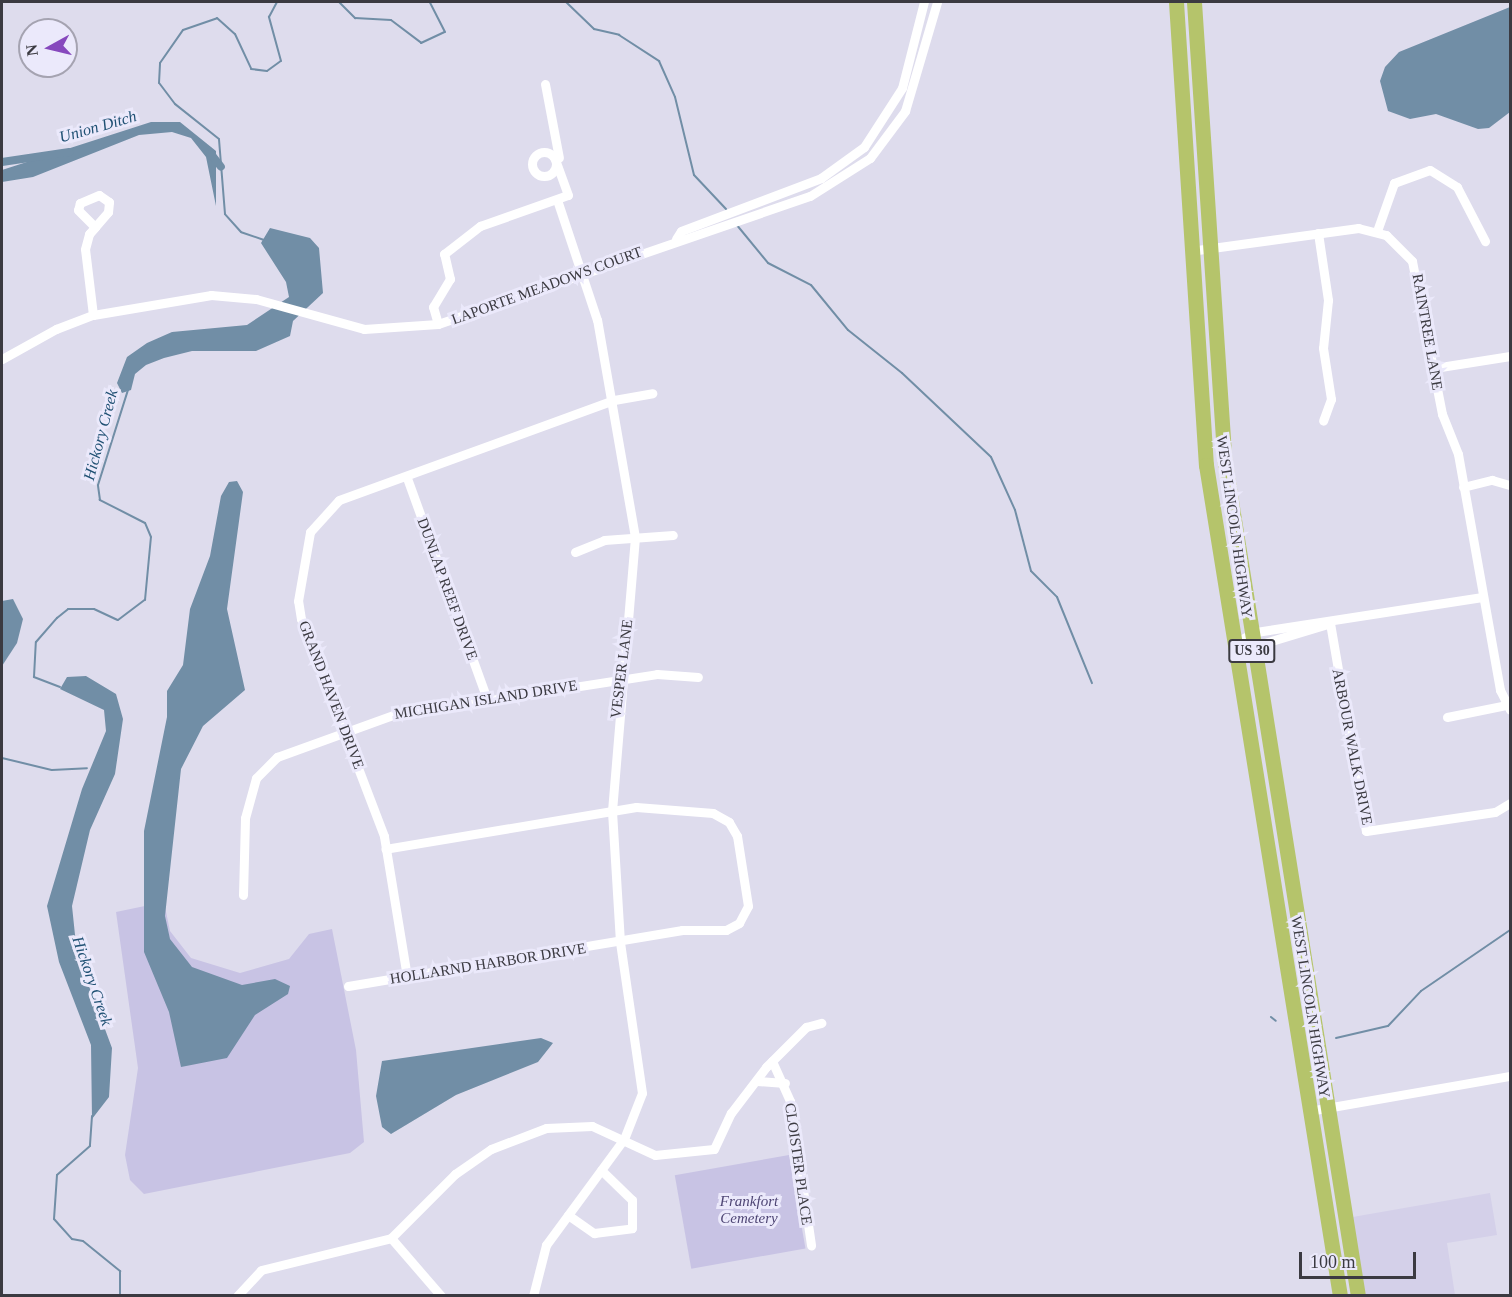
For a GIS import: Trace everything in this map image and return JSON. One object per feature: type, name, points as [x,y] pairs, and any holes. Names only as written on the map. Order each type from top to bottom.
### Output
[{"type":"main road","name":"WEST LINCOLN HIGHWAY","points":[[1176,2],[1190,251],[1206,465],[1232,644],[1340,1296]]},
{"type":"main road","name":"WEST LINCOLN HIGHWAY","points":[[1194,2],[1208,249],[1225,463],[1250,640],[1358,1296]]},
{"type":"street","name":"LAPORTE MEADOWS COURT","points":[[2,359],[56,328],[93,315],[211,295],[256,299],[320,319],[364,329],[438,324],[676,239],[681,231],[821,178],[864,147],[902,88],[924,2]]},
{"type":"street","name":"LAPORTE MEADOWS COURT","points":[[676,239],[684,242],[810,196],[870,158],[905,111],[937,2]]},
{"type":"street","points":[[438,324],[433,307],[450,279],[444,254],[480,226],[558,203],[568,195],[557,158],[545,84]]},
{"type":"street","points":[[1190,251],[1318,233],[1377,231],[1394,183],[1430,170],[1457,187],[1485,241]]},
{"type":"street","name":"VESPER LANE","points":[[533,1296],[546,1245],[624,1139],[642,1093],[624,942],[612,811],[619,679],[633,594],[635,537],[614,400],[558,203]]},
{"type":"street","points":[[93,315],[85,249],[95,227]]},
{"type":"street","name":"RAINTREE LANE","points":[[1377,231],[1402,247],[1416,268],[1434,368],[1463,487],[1482,597],[1508,707]]},
{"type":"street","points":[[1318,233],[1328,300],[1323,348],[1330,399],[1323,421]]},
{"type":"street","points":[[1434,368],[1510,356]]},
{"type":"street","name":"GRAND HAVEN DRIVE","points":[[406,977],[386,849],[350,728],[301,619],[298,601],[310,532],[339,500],[407,478],[614,400],[652,393]]},
{"type":"street","name":"DUNLAP REEF DRIVE","points":[[407,478],[487,699]]},
{"type":"street","points":[[1463,487],[1492,480],[1510,485]]},
{"type":"street","points":[[575,552],[604,540],[672,535]]},
{"type":"street","points":[[1232,644],[1330,623],[1482,597]]},
{"type":"street","name":"ARBOUR WALK DRIVE","points":[[1330,623],[1366,831],[1495,812],[1510,803]]},
{"type":"street","name":"MICHIGAN ISLAND DRIVE","points":[[243,895],[245,818],[256,778],[277,757],[350,728],[487,699],[657,674],[698,677]]},
{"type":"street","points":[[1447,717],[1508,707]]},
{"type":"street","name":"HOLLARND HARBOR DRIVE","points":[[348,986],[624,942],[682,930],[726,930],[742,919],[748,898],[737,836],[724,818],[648,807],[612,811]]},
{"type":"street","points":[[386,849],[612,811]]},
{"type":"street","points":[[237,1296],[261,1270],[391,1238],[455,1174],[515,1139],[546,1128],[583,1126],[669,1156],[714,1149],[732,1113],[772,1061],[806,1027],[821,1023]]},
{"type":"street","name":"CLOISTER PLACE","points":[[772,1061],[785,1083],[811,1245]]},
{"type":"street","points":[[1309,1111],[1510,1076]]},
{"type":"street","name":"CLOISTER PLACE","points":[[758,1080],[785,1083]]},
{"type":"street","points":[[568,1215],[594,1233],[632,1228],[632,1200],[601,1170]]},
{"type":"street","points":[[391,1238],[441,1296]]},
{"type":"shaded area","points":[[1490,1193],[1497,1235],[1447,1243],[1455,1295],[1360,1295],[1347,1218]]},
{"type":"green space","points":[[164,902],[170,931],[191,958],[240,973],[289,959],[309,934],[332,929],[356,1050],[364,1142],[350,1153],[144,1194],[130,1180],[125,1155],[138,1068],[116,912]]},
{"type":"green space","name":"Frankfort Cemetery","points":[[789,1155],[805,1249],[691,1269],[675,1175]]},
{"type":"water","points":[[1510,7],[1510,112],[1489,128],[1478,129],[1436,114],[1410,119],[1388,111],[1380,81],[1385,67],[1399,52]]},
{"type":"water","points":[[151,122],[180,122],[216,151],[216,206],[206,157],[191,138],[172,132],[139,135],[33,177],[2,182],[2,170]]},
{"type":"water","points":[[270,228],[310,238],[319,248],[323,293],[293,321],[290,336],[256,351],[192,351],[164,358],[146,365],[135,374],[131,390],[122,393],[117,383],[127,357],[147,343],[172,332],[247,325],[289,297],[286,282],[261,243]]},
{"type":"water","points":[[237,481],[243,492],[227,609],[245,690],[203,726],[181,769],[165,916],[170,939],[192,967],[242,985],[275,979],[290,986],[288,994],[255,1015],[227,1058],[181,1067],[169,1012],[144,952],[144,831],[167,717],[167,691],[183,665],[190,609],[210,556],[221,496],[229,482]]},
{"type":"water","points":[[13,599],[23,619],[17,643],[2,666],[2,601]]},
{"type":"water","points":[[86,676],[116,694],[123,719],[115,774],[90,830],[72,906],[77,954],[112,1048],[109,1097],[92,1119],[91,1045],[59,962],[47,906],[82,789],[106,731],[104,710],[60,689],[67,677]]},
{"type":"water","points":[[541,1038],[553,1043],[538,1062],[456,1095],[391,1134],[382,1127],[376,1096],[382,1061]]},
{"type":"waterway","name":"Hickory Creek","points":[[264,240],[241,232],[225,214],[219,139],[175,104],[159,83],[160,63],[183,30],[217,18],[235,34],[251,69],[267,71],[281,61],[269,17],[277,2]]},
{"type":"waterway","name":"Hickory Creek","points":[[339,2],[355,18],[391,20],[421,43],[445,32],[430,2]]},
{"type":"waterway","points":[[566,2],[594,29],[619,35],[659,61],[675,97],[694,175],[726,209]]},
{"type":"waterway","name":"Union Ditch","points":[[2,162],[69,152]]},
{"type":"waterway","name":"Union Ditch","points":[[211,154],[221,167]]},
{"type":"waterway","points":[[736,224],[768,263],[811,285],[848,330],[902,373],[991,457],[1015,510],[1031,571],[1057,597],[1092,683]]},
{"type":"waterway","name":"Hickory Creek","points":[[60,687],[34,677],[36,642],[57,618],[68,609],[94,609],[118,620],[145,600],[151,537],[145,523],[100,500],[98,485],[128,390]]},
{"type":"waterway","points":[[2,758],[52,770],[87,768]]},
{"type":"waterway","points":[[1336,1038],[1388,1026],[1421,991],[1510,930]]},
{"type":"waterway","points":[[1271,1017],[1276,1021]]},
{"type":"waterway","name":"Hickory Creek","points":[[92,1116],[90,1146],[57,1175],[54,1219],[72,1239],[83,1241],[120,1271],[120,1296]]}]
